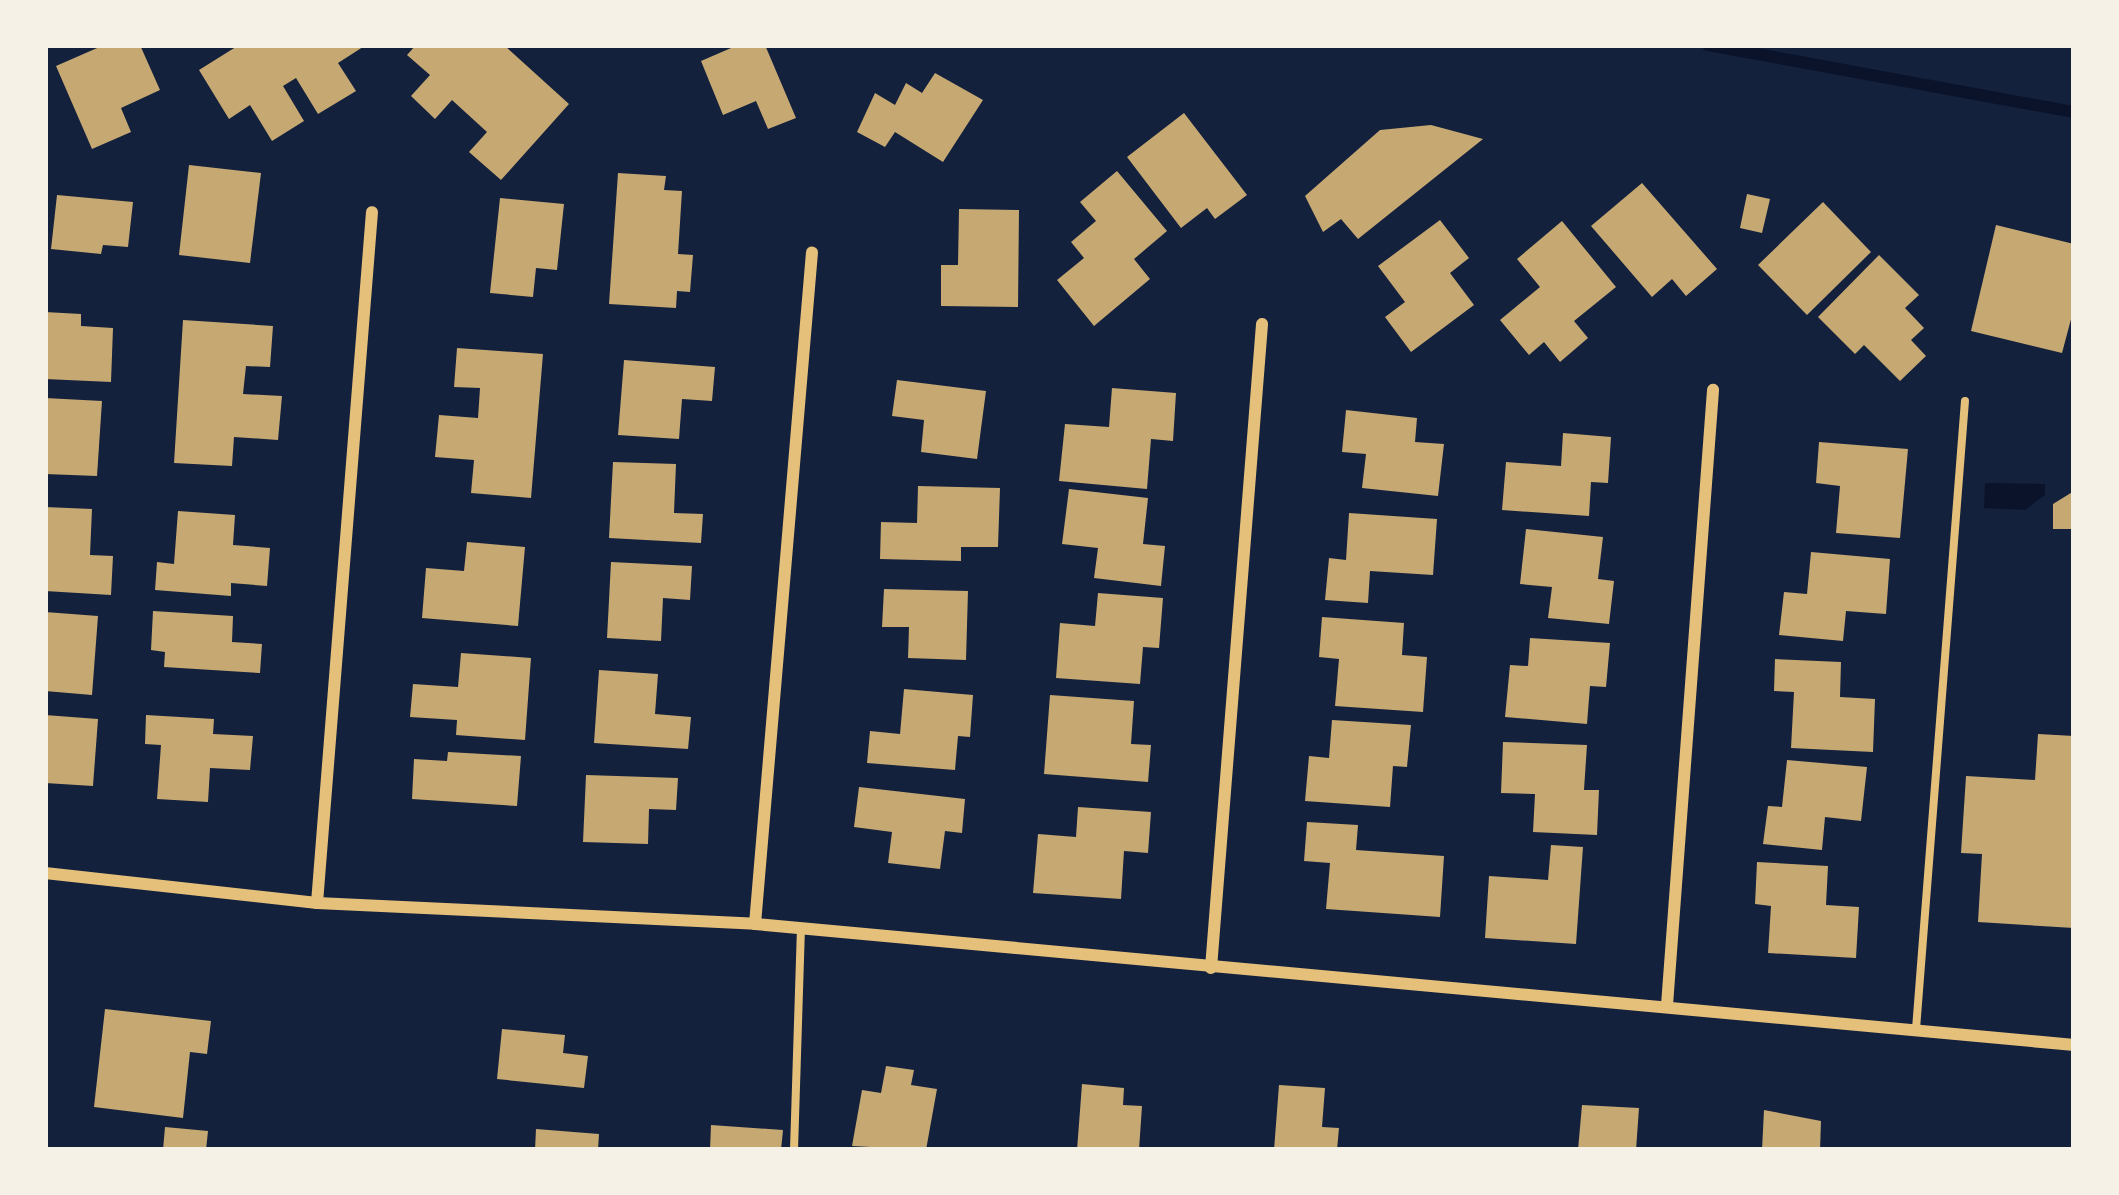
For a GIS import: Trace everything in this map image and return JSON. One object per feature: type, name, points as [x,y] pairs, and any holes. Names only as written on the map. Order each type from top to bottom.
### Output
[{"type":"street","points":[[317,903],[373,212]]},
{"type":"street","points":[[755,924],[812,252]]},
{"type":"street","points":[[1211,968],[1262,324]]},
{"type":"street","points":[[1666,1005],[1713,390]]},
{"type":"street","points":[[45,873],[317,903],[755,924],[2074,1045]]},
{"type":"lane","points":[[1916,1030],[1965,401]]},
{"type":"lane","points":[[794,1150],[801,929]]},
{"type":"water","points":[[1985,483],[2045,484],[2045,495],[2025,510],[1984,508]]},
{"type":"building","points":[[104,45],[140,45],[160,90],[121,108],[131,132],[92,149],[56,66]]},
{"type":"building","points":[[239,45],[366,45],[338,63],[356,91],[318,114],[296,78],[283,86],[304,121],[272,141],[250,105],[229,119],[199,70]]},
{"type":"building","points":[[416,45],[504,45],[569,104],[501,180],[469,152],[487,132],[452,100],[435,119],[411,96],[430,75],[407,55]]},
{"type":"building","points":[[738,45],[765,45],[796,118],[768,129],[756,101],[723,115],[701,61]]},
{"type":"building","points":[[935,73],[983,100],[943,162],[895,132],[885,147],[857,132],[875,93],[895,105],[906,83],[922,93]]},
{"type":"building","points":[[1184,113],[1247,195],[1215,219],[1207,208],[1181,228],[1127,157]]},
{"type":"building","points":[[1431,125],[1483,139],[1358,239],[1341,219],[1323,232],[1305,196],[1380,130]]},
{"type":"building","points":[[189,165],[261,173],[250,263],[179,255]]},
{"type":"building","points":[[1117,171],[1167,231],[1134,259],[1150,279],[1094,326],[1057,280],[1084,258],[1071,242],[1096,221],[1080,202]]},
{"type":"building","points":[[618,173],[666,176],[664,190],[682,191],[678,254],[693,255],[690,292],[677,291],[676,308],[609,304]]},
{"type":"building","points":[[1642,183],[1717,269],[1686,296],[1672,279],[1652,297],[1591,226]]},
{"type":"building","points":[[1747,194],[1770,199],[1762,233],[1740,228]]},
{"type":"building","points":[[57,195],[133,202],[128,247],[103,245],[101,254],[51,249]]},
{"type":"building","points":[[500,198],[564,204],[557,270],[536,268],[533,297],[490,293]]},
{"type":"building","points":[[1823,202],[1871,252],[1807,315],[1758,265]]},
{"type":"building","points":[[959,209],[1019,210],[1018,307],[941,306],[941,265],[958,265]]},
{"type":"building","points":[[1440,220],[1469,258],[1450,273],[1474,305],[1411,352],[1385,317],[1405,302],[1378,266]]},
{"type":"building","points":[[1562,221],[1616,287],[1574,321],[1588,338],[1560,362],[1544,342],[1529,355],[1500,320],[1540,287],[1517,259]]},
{"type":"building","points":[[1996,225],[2074,244],[2074,308],[2062,353],[1971,331]]},
{"type":"building","points":[[1879,255],[1919,295],[1905,308],[1924,328],[1911,340],[1926,356],[1900,381],[1864,345],[1855,354],[1818,317]]},
{"type":"building","points":[[45,312],[81,314],[81,326],[113,328],[111,382],[45,379]]},
{"type":"building","points":[[183,320],[273,326],[270,367],[246,366],[243,394],[282,396],[278,440],[234,437],[232,466],[174,463]]},
{"type":"building","points":[[457,348],[543,354],[531,498],[471,493],[474,460],[435,457],[439,415],[478,418],[480,388],[454,387]]},
{"type":"building","points":[[624,360],[715,367],[712,401],[682,399],[679,439],[618,435]]},
{"type":"building","points":[[897,380],[986,391],[977,459],[921,452],[924,420],[892,416]]},
{"type":"building","points":[[1112,388],[1176,393],[1173,441],[1151,439],[1147,489],[1059,481],[1065,424],[1109,427]]},
{"type":"building","points":[[45,398],[102,401],[97,476],[45,474]]},
{"type":"building","points":[[1346,410],[1417,418],[1415,442],[1444,444],[1438,496],[1362,488],[1366,454],[1342,452]]},
{"type":"building","points":[[1563,433],[1611,437],[1608,483],[1591,482],[1589,516],[1502,510],[1506,462],[1561,466]]},
{"type":"building","points":[[1819,442],[1908,449],[1900,538],[1836,533],[1840,486],[1816,483]]},
{"type":"building","points":[[613,462],[676,464],[674,513],[703,514],[701,543],[609,538]]},
{"type":"building","points":[[918,486],[1000,488],[998,547],[961,547],[961,561],[880,559],[881,522],[917,523]]},
{"type":"building","points":[[1069,489],[1148,498],[1143,544],[1165,546],[1161,586],[1094,578],[1098,548],[1062,544]]},
{"type":"building","points":[[2074,491],[2074,529],[2053,529],[2053,504]]},
{"type":"building","points":[[45,507],[92,509],[90,555],[113,556],[111,595],[45,591]]},
{"type":"building","points":[[178,511],[235,515],[233,545],[270,548],[267,586],[231,583],[231,596],[155,590],[157,562],[174,564]]},
{"type":"building","points":[[1349,513],[1437,519],[1433,575],[1370,571],[1368,603],[1325,600],[1329,558],[1346,560]]},
{"type":"building","points":[[1526,529],[1603,537],[1598,579],[1614,581],[1609,624],[1548,618],[1552,587],[1520,584]]},
{"type":"building","points":[[467,542],[525,547],[518,626],[422,618],[426,568],[464,571]]},
{"type":"building","points":[[1811,552],[1890,559],[1886,614],[1846,611],[1843,641],[1779,635],[1784,592],[1807,594]]},
{"type":"building","points":[[611,562],[692,566],[690,600],[663,598],[661,641],[607,638]]},
{"type":"building","points":[[884,589],[968,591],[966,660],[908,658],[909,627],[882,627]]},
{"type":"building","points":[[1098,593],[1163,598],[1159,648],[1143,647],[1140,684],[1056,678],[1060,623],[1095,626]]},
{"type":"building","points":[[153,611],[233,616],[232,642],[262,644],[260,673],[164,667],[165,652],[151,650]]},
{"type":"building","points":[[45,612],[98,616],[92,695],[45,691]]},
{"type":"building","points":[[1322,617],[1404,623],[1402,655],[1427,657],[1423,712],[1335,706],[1339,659],[1319,657]]},
{"type":"building","points":[[1530,638],[1610,643],[1606,687],[1590,686],[1587,724],[1505,717],[1510,665],[1528,666]]},
{"type":"building","points":[[461,653],[531,658],[525,740],[456,735],[457,720],[410,717],[413,684],[458,687]]},
{"type":"building","points":[[1775,659],[1841,662],[1840,697],[1875,699],[1873,752],[1791,748],[1794,692],[1774,691]]},
{"type":"building","points":[[599,670],[658,674],[655,714],[691,717],[688,749],[594,743]]},
{"type":"building","points":[[904,689],[973,695],[970,737],[958,736],[955,770],[867,763],[870,731],[900,734]]},
{"type":"building","points":[[1050,695],[1134,701],[1131,744],[1151,745],[1148,782],[1044,774]]},
{"type":"building","points":[[45,715],[98,719],[93,786],[45,783]]},
{"type":"building","points":[[146,715],[214,719],[213,734],[253,736],[250,770],[210,768],[208,802],[157,799],[161,745],[145,744]]},
{"type":"building","points":[[1332,720],[1411,725],[1407,767],[1393,766],[1390,807],[1305,801],[1309,756],[1329,758]]},
{"type":"building","points":[[2038,734],[2074,736],[2074,928],[1978,922],[1982,854],[1961,853],[1966,776],[2035,780]]},
{"type":"building","points":[[1503,742],[1587,745],[1584,790],[1599,790],[1597,835],[1533,832],[1535,794],[1501,793]]},
{"type":"building","points":[[448,752],[521,756],[517,806],[412,799],[414,759],[447,761]]},
{"type":"building","points":[[1787,760],[1867,767],[1861,821],[1825,817],[1822,850],[1763,844],[1768,806],[1782,807]]},
{"type":"building","points":[[586,775],[678,778],[676,810],[649,809],[648,844],[583,842]]},
{"type":"building","points":[[859,787],[965,799],[962,833],[945,831],[940,869],[888,863],[892,832],[854,827]]},
{"type":"building","points":[[1078,807],[1151,812],[1148,853],[1124,851],[1121,899],[1033,893],[1038,834],[1076,837]]},
{"type":"building","points":[[1307,822],[1358,825],[1356,850],[1444,856],[1440,917],[1326,909],[1330,863],[1304,861]]},
{"type":"building","points":[[1551,845],[1583,847],[1576,944],[1485,938],[1489,876],[1548,880]]},
{"type":"building","points":[[1757,862],[1828,866],[1826,905],[1859,907],[1856,958],[1768,953],[1771,906],[1755,904]]},
{"type":"building","points":[[105,1009],[211,1021],[207,1054],[190,1052],[183,1118],[94,1107]]},
{"type":"building","points":[[502,1029],[565,1035],[563,1053],[588,1056],[584,1088],[497,1079]]},
{"type":"building","points":[[886,1066],[914,1070],[911,1085],[937,1089],[926,1150],[852,1146],[862,1090],[881,1093]]},
{"type":"building","points":[[1082,1084],[1124,1088],[1123,1105],[1142,1106],[1139,1150],[1077,1150]]},
{"type":"building","points":[[1279,1085],[1325,1088],[1322,1127],[1339,1128],[1337,1150],[1274,1150]]},
{"type":"building","points":[[1582,1105],[1639,1108],[1636,1150],[1578,1150]]},
{"type":"building","points":[[1764,1110],[1821,1121],[1820,1150],[1762,1150]]},
{"type":"building","points":[[711,1125],[783,1130],[781,1150],[710,1150]]},
{"type":"building","points":[[165,1127],[208,1131],[206,1150],[163,1150]]},
{"type":"building","points":[[536,1129],[599,1134],[598,1150],[535,1150]]},
{"type":"waterway","points":[[1708,45],[2074,112]]}]
